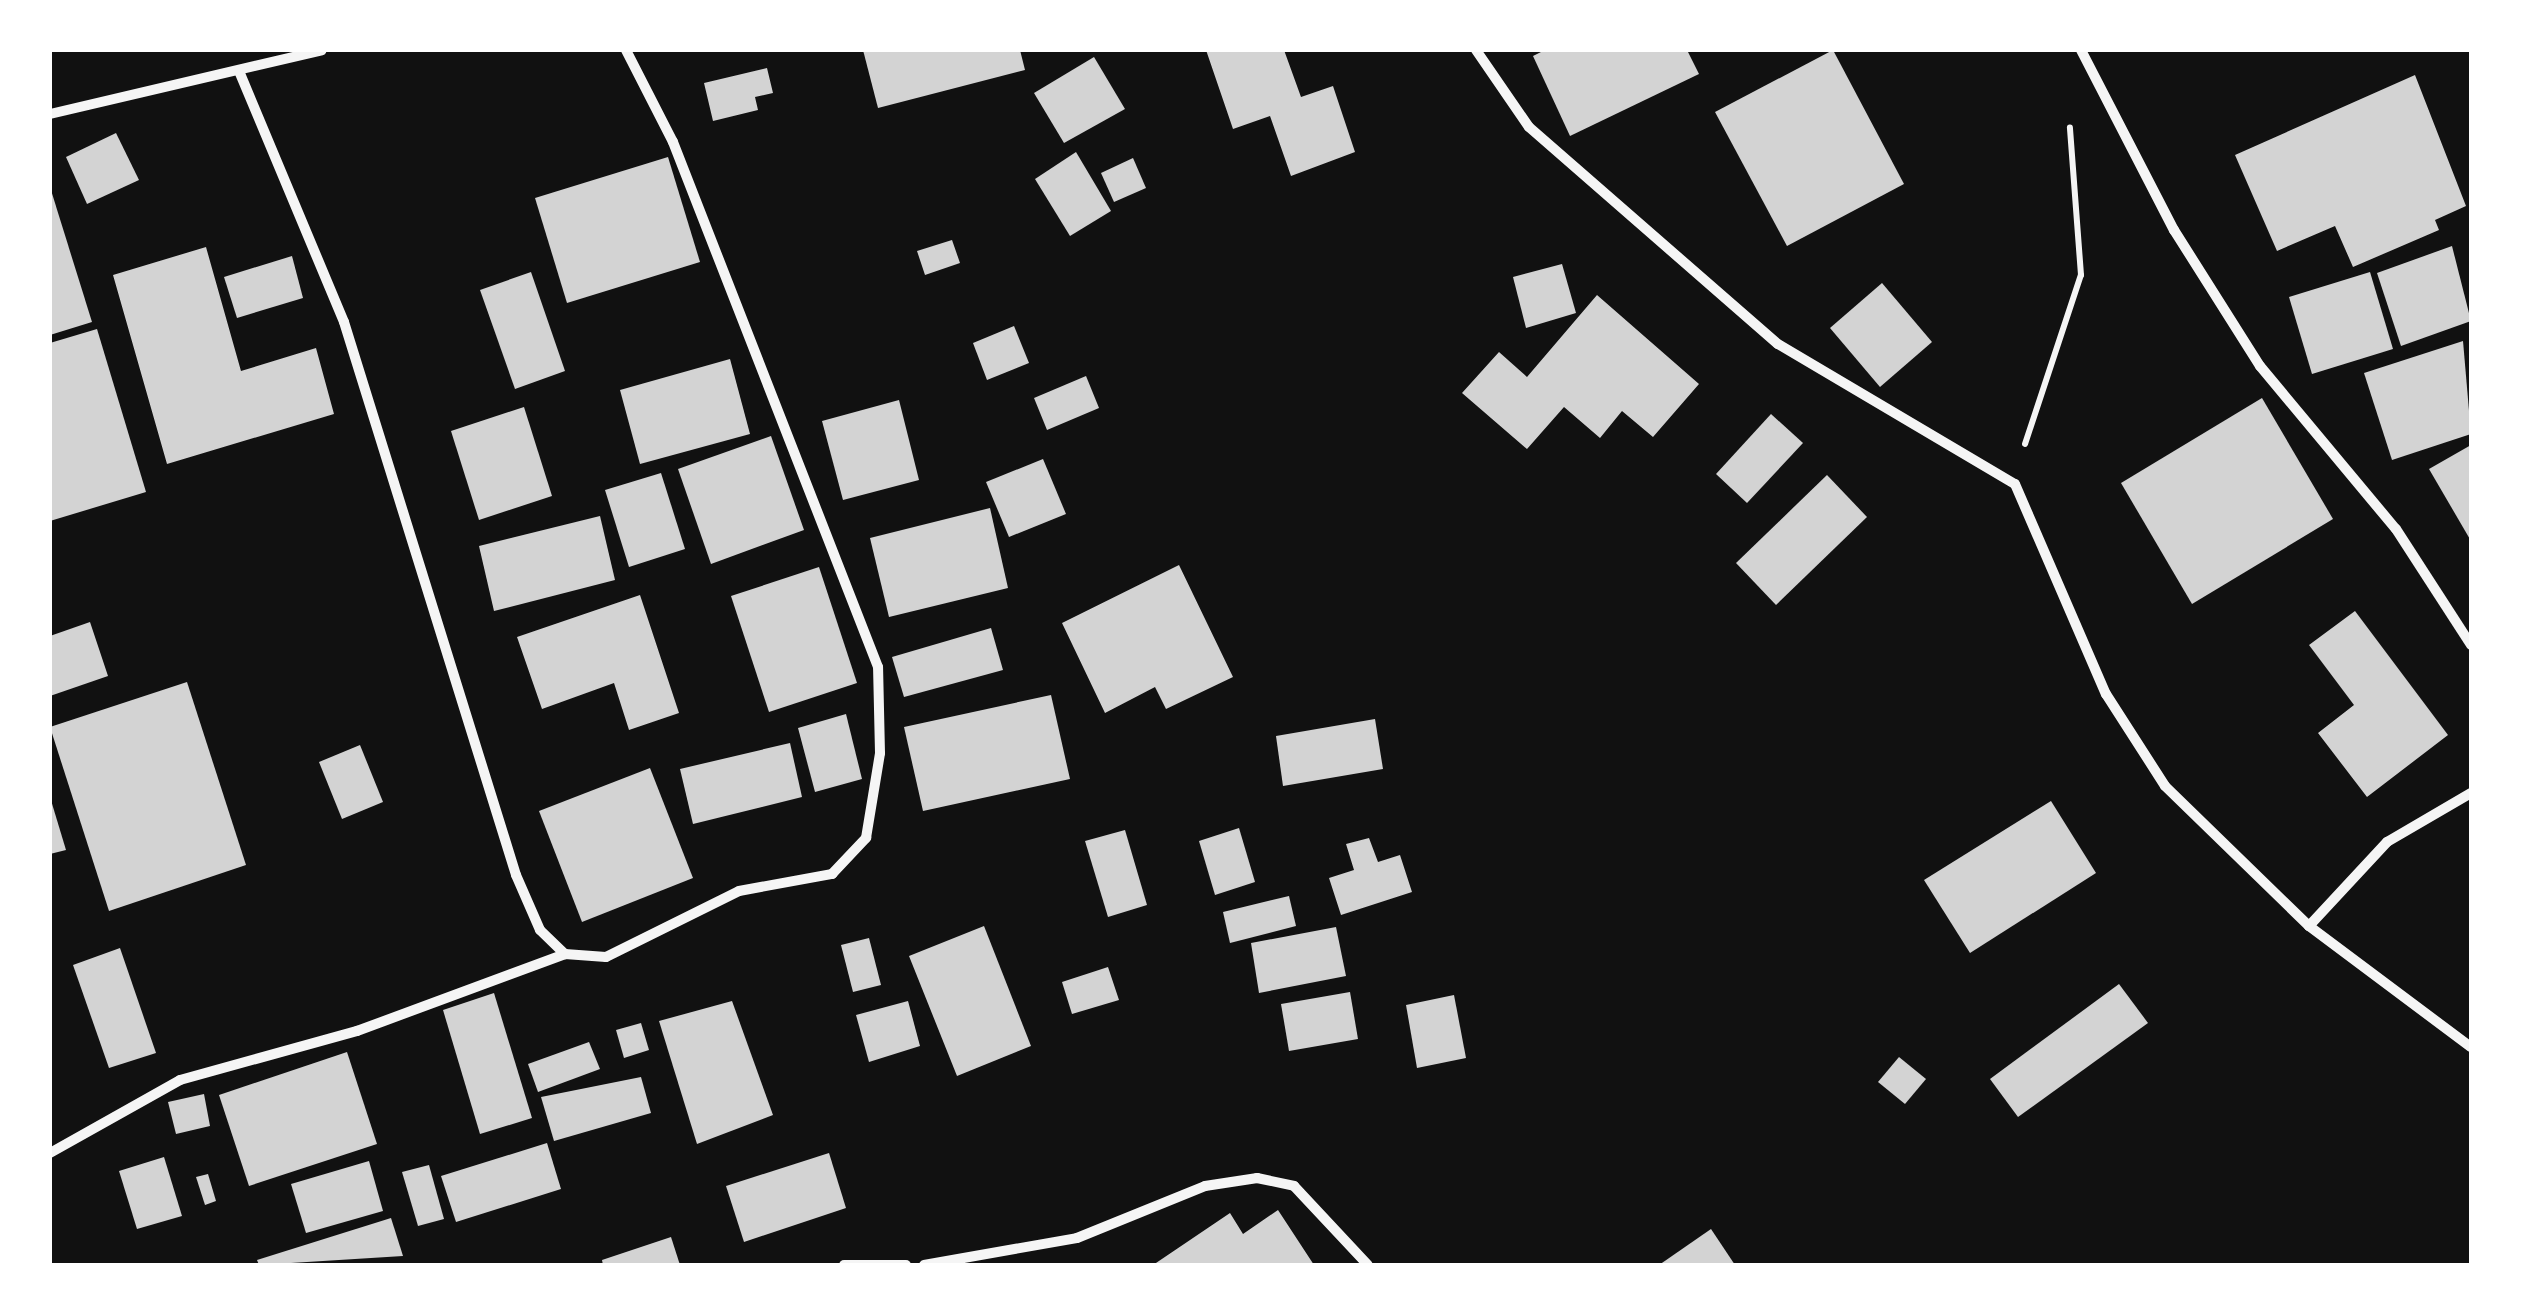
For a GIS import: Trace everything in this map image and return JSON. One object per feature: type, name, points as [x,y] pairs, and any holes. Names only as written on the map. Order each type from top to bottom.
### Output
[{"type":"street","points":[[50,114],[322,50]]},
{"type":"street","points":[[50,1153],[180,1080],[358,1031],[564,954],[606,957],[739,892],[832,874],[866,838],[880,753],[878,667],[673,142],[626,50]]},
{"type":"street","points":[[1476,50],[1529,127],[1778,344],[2015,484],[2064,610],[2164,786],[2309,926],[2471,1047]]},
{"type":"street","points":[[2081,50],[2174,230],[2260,366],[2396,530],[2471,646]]},
{"type":"street","points":[[239,71],[344,322],[516,875],[540,930],[564,954]]},
{"type":"street","points":[[2309,926],[2387,842],[2471,793]]},
{"type":"street","points":[[924,1265],[1078,1238],[1205,1186],[1258,1178],[1294,1186],[1368,1265]]},
{"type":"street","points":[[844,1265],[906,1265]]},
{"type":"path","points":[[2015,484],[2081,275],[2071,109]]},
{"type":"building","points":[[863,50],[1020,50],[1025,70],[878,108]]},
{"type":"building","points":[[1206,50],[1284,50],[1301,97],[1333,86],[1355,152],[1291,176],[1270,116],[1233,129]]},
{"type":"building","points":[[1545,50],[1687,50],[1699,74],[1570,136],[1533,56]]},
{"type":"building","points":[[1833,50],[1904,184],[1787,246],[1715,112]]},
{"type":"building","points":[[1094,57],[1125,109],[1064,143],[1034,93]]},
{"type":"building","points":[[767,68],[773,93],[755,97],[758,110],[713,121],[704,83]]},
{"type":"building","points":[[2415,75],[2466,206],[2435,220],[2439,230],[2353,267],[2335,226],[2277,251],[2235,155]]},
{"type":"building","points":[[116,133],[139,180],[87,204],[66,157]]},
{"type":"building","points":[[1076,152],[1111,211],[1070,236],[1035,179]]},
{"type":"building","points":[[668,157],[700,262],[567,303],[535,198]]},
{"type":"building","points":[[1133,158],[1146,188],[1114,202],[1101,173]]},
{"type":"building","points":[[50,187],[92,322],[50,335]]},
{"type":"building","points":[[952,240],[960,263],[925,275],[917,251]]},
{"type":"building","points":[[2452,246],[2471,321],[2401,346],[2377,273]]},
{"type":"building","points":[[206,247],[241,371],[316,348],[334,414],[167,464],[113,275]]},
{"type":"building","points":[[292,256],[303,298],[237,318],[224,277]]},
{"type":"building","points":[[1562,264],[1576,313],[1526,328],[1513,277]]},
{"type":"building","points":[[531,272],[565,371],[515,389],[480,290]]},
{"type":"building","points":[[2370,272],[2393,349],[2312,374],[2289,297]]},
{"type":"building","points":[[1882,283],[1932,342],[1880,387],[1830,328]]},
{"type":"building","points":[[1597,295],[1699,384],[1653,437],[1622,411],[1600,438],[1564,407],[1527,449],[1462,393],[1499,352],[1527,377]]},
{"type":"building","points":[[1014,326],[1029,363],[987,380],[973,343]]},
{"type":"building","points":[[97,329],[146,492],[50,521],[50,343]]},
{"type":"building","points":[[2463,341],[2471,434],[2392,460],[2364,373]]},
{"type":"building","points":[[730,359],[750,434],[640,464],[620,390]]},
{"type":"building","points":[[1086,376],[1099,408],[1047,430],[1034,398]]},
{"type":"building","points":[[2262,398],[2333,519],[2192,604],[2121,483]]},
{"type":"building","points":[[899,400],[919,480],[843,500],[822,421]]},
{"type":"building","points":[[524,407],[552,496],[479,520],[451,431]]},
{"type":"building","points":[[1771,414],[1803,443],[1747,503],[1716,474]]},
{"type":"building","points":[[771,436],[804,530],[711,564],[678,469]]},
{"type":"building","points":[[2471,445],[2471,541],[2429,469]]},
{"type":"building","points":[[1043,459],[1066,514],[1009,537],[986,482]]},
{"type":"building","points":[[661,473],[685,549],[629,567],[605,490]]},
{"type":"building","points":[[1827,475],[1867,517],[1776,605],[1736,563]]},
{"type":"building","points":[[990,508],[1008,588],[889,617],[870,538]]},
{"type":"building","points":[[600,516],[615,580],[494,611],[479,546]]},
{"type":"building","points":[[1179,565],[1233,677],[1166,709],[1155,687],[1105,713],[1062,623]]},
{"type":"building","points":[[819,567],[857,683],[769,712],[731,596]]},
{"type":"building","points":[[640,595],[679,713],[629,730],[614,683],[542,709],[517,637]]},
{"type":"building","points":[[2355,611],[2448,735],[2367,797],[2318,733],[2354,705],[2309,645]]},
{"type":"building","points":[[90,622],[108,676],[50,696],[50,636]]},
{"type":"building","points":[[991,628],[1003,670],[904,697],[892,657]]},
{"type":"building","points":[[187,682],[246,865],[109,911],[50,727]]},
{"type":"building","points":[[1051,695],[1070,779],[923,811],[904,727]]},
{"type":"building","points":[[846,714],[862,779],[815,792],[798,728]]},
{"type":"building","points":[[1375,719],[1383,769],[1283,786],[1276,736]]},
{"type":"building","points":[[790,743],[802,797],[693,824],[680,769]]},
{"type":"building","points":[[360,745],[383,802],[342,819],[319,762]]},
{"type":"building","points":[[650,768],[693,878],[582,922],[539,811]]},
{"type":"building","points":[[50,797],[66,850],[50,854]]},
{"type":"building","points":[[2051,801],[2096,873],[1970,953],[1924,880]]},
{"type":"building","points":[[1239,828],[1255,882],[1215,895],[1199,841]]},
{"type":"building","points":[[1125,830],[1147,905],[1108,917],[1085,841]]},
{"type":"building","points":[[1369,838],[1378,862],[1400,855],[1412,892],[1341,915],[1329,878],[1354,870],[1346,844]]},
{"type":"building","points":[[1289,896],[1296,926],[1230,943],[1223,912]]},
{"type":"building","points":[[984,926],[1031,1046],[957,1076],[909,956]]},
{"type":"building","points":[[1336,927],[1346,976],[1259,993],[1251,943]]},
{"type":"building","points":[[869,938],[881,985],[853,992],[841,945]]},
{"type":"building","points":[[120,948],[156,1053],[109,1068],[73,965]]},
{"type":"building","points":[[1108,967],[1119,1000],[1072,1014],[1062,982]]},
{"type":"building","points":[[2119,984],[2148,1023],[2018,1117],[1990,1079]]},
{"type":"building","points":[[1350,992],[1358,1039],[1289,1051],[1281,1004]]},
{"type":"building","points":[[494,993],[532,1118],[480,1134],[443,1010]]},
{"type":"building","points":[[1454,995],[1466,1058],[1417,1068],[1406,1005]]},
{"type":"building","points":[[732,1001],[773,1115],[697,1144],[659,1021]]},
{"type":"building","points":[[908,1001],[920,1046],[869,1062],[856,1015]]},
{"type":"building","points":[[641,1023],[649,1050],[624,1058],[616,1030]]},
{"type":"building","points":[[589,1042],[600,1069],[538,1092],[528,1064]]},
{"type":"building","points":[[347,1052],[377,1144],[249,1186],[219,1095]]},
{"type":"building","points":[[1899,1057],[1926,1079],[1905,1104],[1878,1082]]},
{"type":"building","points":[[641,1077],[651,1113],[554,1141],[541,1097]]},
{"type":"building","points":[[204,1094],[210,1126],[176,1134],[168,1102]]},
{"type":"building","points":[[547,1143],[561,1189],[456,1222],[441,1176]]},
{"type":"building","points":[[829,1153],[846,1208],[744,1242],[726,1186]]},
{"type":"building","points":[[164,1157],[182,1216],[137,1229],[119,1171]]},
{"type":"building","points":[[369,1161],[383,1211],[306,1233],[291,1184]]},
{"type":"building","points":[[429,1165],[444,1219],[418,1226],[402,1172]]},
{"type":"building","points":[[208,1174],[216,1201],[205,1205],[196,1177]]},
{"type":"building","points":[[1278,1210],[1314,1265],[1153,1265],[1230,1213],[1243,1234]]},
{"type":"building","points":[[391,1218],[403,1256],[259,1265],[257,1260]]},
{"type":"building","points":[[1711,1229],[1735,1265],[1659,1265]]},
{"type":"building","points":[[671,1237],[680,1265],[603,1265],[602,1260]]}]
